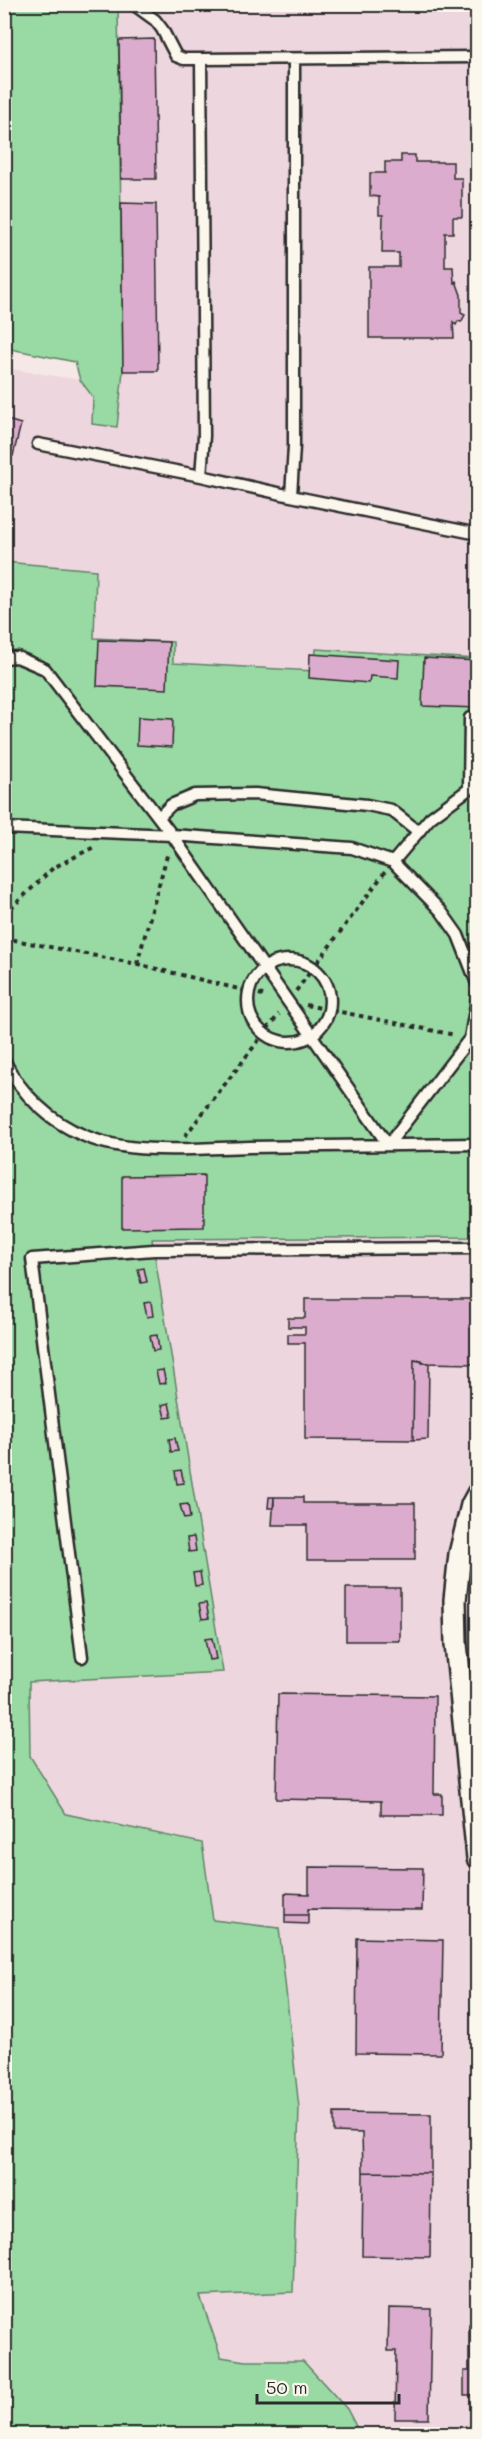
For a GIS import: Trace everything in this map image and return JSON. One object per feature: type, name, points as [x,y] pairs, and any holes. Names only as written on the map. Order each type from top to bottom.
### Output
[{"type":"street","points":[[477,1494],[472,1505],[460,1554],[455,1600],[456,1644],[477,1858]]},
{"type":"lane","points":[[133,4],[155,20],[176,56],[184,59],[477,57]]},
{"type":"lane","points":[[201,59],[204,436],[201,476]]},
{"type":"lane","points":[[291,496],[294,436],[294,59]]},
{"type":"lane","points":[[38,444],[477,534]]},
{"type":"lane","points":[[4,658],[17,657],[45,669],[172,835],[388,1145]]},
{"type":"lane","points":[[393,862],[430,819],[469,789],[470,718]]},
{"type":"lane","points":[[159,817],[171,805],[195,795],[255,794],[367,805],[391,810],[419,832]]},
{"type":"lane","points":[[4,828],[172,835],[352,848],[393,862],[441,911],[458,935],[477,986]]},
{"type":"lane","points":[[296,961],[314,968],[322,976],[328,986],[329,1009],[320,1028],[312,1035],[300,1041],[275,1040],[255,1025],[250,1015],[249,991],[253,982],[266,968],[277,962],[296,961]]},
{"type":"lane","points":[[388,1145],[474,1039],[477,993]]},
{"type":"lane","points":[[4,1060],[15,1081],[51,1118],[86,1137],[121,1146],[175,1149],[477,1144]]},
{"type":"lane","points":[[82,1657],[32,1259],[154,1250],[477,1248]]},
{"type":"path","points":[[4,938],[137,964],[172,835]]},
{"type":"path","points":[[4,915],[52,868],[99,844]]},
{"type":"shaded area","points":[[118,5],[477,5],[477,2434],[360,2434],[303,2361],[245,2361],[221,2357],[199,2296],[293,2292],[299,2108],[279,1928],[213,1920],[202,1843],[66,1814],[30,1756],[28,1681],[223,1671],[152,1239],[5,1245],[4,368],[80,380],[117,427],[123,371]]},
{"type":"green space","points":[[4,5],[118,5],[123,371],[117,427],[92,424],[93,397],[80,380],[75,362],[5,348]]},
{"type":"green space","points":[[4,562],[96,570],[94,638],[173,642],[173,663],[314,671],[316,649],[477,659],[477,1237],[152,1239],[223,1672],[29,1682],[30,1756],[66,1814],[202,1843],[213,1920],[279,1928],[299,2108],[293,2292],[200,2296],[221,2357],[245,2361],[303,2361],[347,2409],[360,2434],[5,2434]]},
{"type":"building","points":[[154,39],[156,179],[121,179],[119,40]]},
{"type":"building","points":[[401,155],[415,155],[415,162],[453,162],[453,178],[462,178],[462,217],[453,217],[453,233],[445,233],[445,267],[453,267],[454,283],[456,281],[461,295],[461,313],[465,315],[456,325],[453,322],[454,338],[369,338],[369,267],[399,267],[399,253],[382,253],[383,215],[379,215],[379,197],[370,196],[370,173],[385,173],[385,162],[401,162]]},
{"type":"building","points":[[121,203],[156,204],[158,371],[123,371]]},
{"type":"building","points":[[4,419],[21,424],[13,456],[7,455],[4,463]]},
{"type":"building","points":[[99,640],[169,642],[167,689],[97,686]]},
{"type":"building","points":[[310,654],[399,660],[398,678],[370,676],[369,683],[309,678]]},
{"type":"building","points":[[424,658],[478,661],[478,708],[422,706]]},
{"type":"building","points":[[138,717],[173,719],[172,747],[137,745]]},
{"type":"building","points":[[204,1175],[204,1227],[122,1228],[122,1176]]},
{"type":"building","points":[[144,1268],[147,1282],[141,1283],[138,1269]]},
{"type":"building","points":[[305,1299],[478,1299],[478,1364],[422,1363],[422,1360],[414,1360],[413,1440],[305,1439],[305,1343],[288,1343],[288,1334],[305,1334],[305,1327],[288,1327],[288,1318],[305,1318]]},
{"type":"building","points":[[151,1302],[153,1316],[147,1317],[144,1303]]},
{"type":"building","points":[[157,1335],[159,1350],[153,1351],[150,1336]]},
{"type":"building","points":[[414,1360],[429,1363],[428,1439],[413,1440]]},
{"type":"building","points":[[163,1370],[166,1383],[159,1384],[156,1371]]},
{"type":"building","points":[[169,1403],[172,1417],[165,1418],[162,1405]]},
{"type":"building","points":[[175,1438],[178,1451],[171,1452],[169,1439]]},
{"type":"building","points":[[181,1470],[184,1483],[177,1484],[175,1471]]},
{"type":"building","points":[[269,1497],[274,1497],[274,1508],[268,1508]]},
{"type":"building","points":[[274,1497],[303,1497],[303,1503],[415,1503],[415,1560],[307,1560],[307,1525],[272,1525]]},
{"type":"building","points":[[188,1504],[190,1518],[184,1519],[180,1505]]},
{"type":"building","points":[[194,1537],[196,1551],[189,1552],[187,1538]]},
{"type":"building","points":[[200,1572],[202,1585],[195,1586],[193,1573]]},
{"type":"building","points":[[346,1588],[400,1588],[400,1641],[346,1641]]},
{"type":"building","points":[[206,1603],[209,1618],[202,1619],[199,1604]]},
{"type":"building","points":[[212,1638],[216,1659],[209,1660],[205,1639]]},
{"type":"building","points":[[278,1694],[435,1696],[434,1794],[442,1794],[442,1815],[381,1815],[381,1801],[276,1799]]},
{"type":"building","points":[[309,1867],[423,1868],[422,1910],[308,1909],[308,1915],[285,1915],[285,1893],[309,1894]]},
{"type":"building","points":[[285,1915],[308,1915],[308,1924],[285,1923]]},
{"type":"building","points":[[357,1938],[443,1940],[441,2054],[356,2053]]},
{"type":"building","points":[[334,2113],[431,2114],[431,2173],[363,2172],[362,2133],[334,2132]]},
{"type":"building","points":[[363,2172],[431,2173],[430,2257],[362,2256]]},
{"type":"building","points":[[389,2308],[431,2309],[429,2419],[395,2419],[396,2351],[388,2351]]},
{"type":"building","points":[[469,2324],[478,2324],[478,2395],[464,2395],[464,2371],[469,2371]]}]
